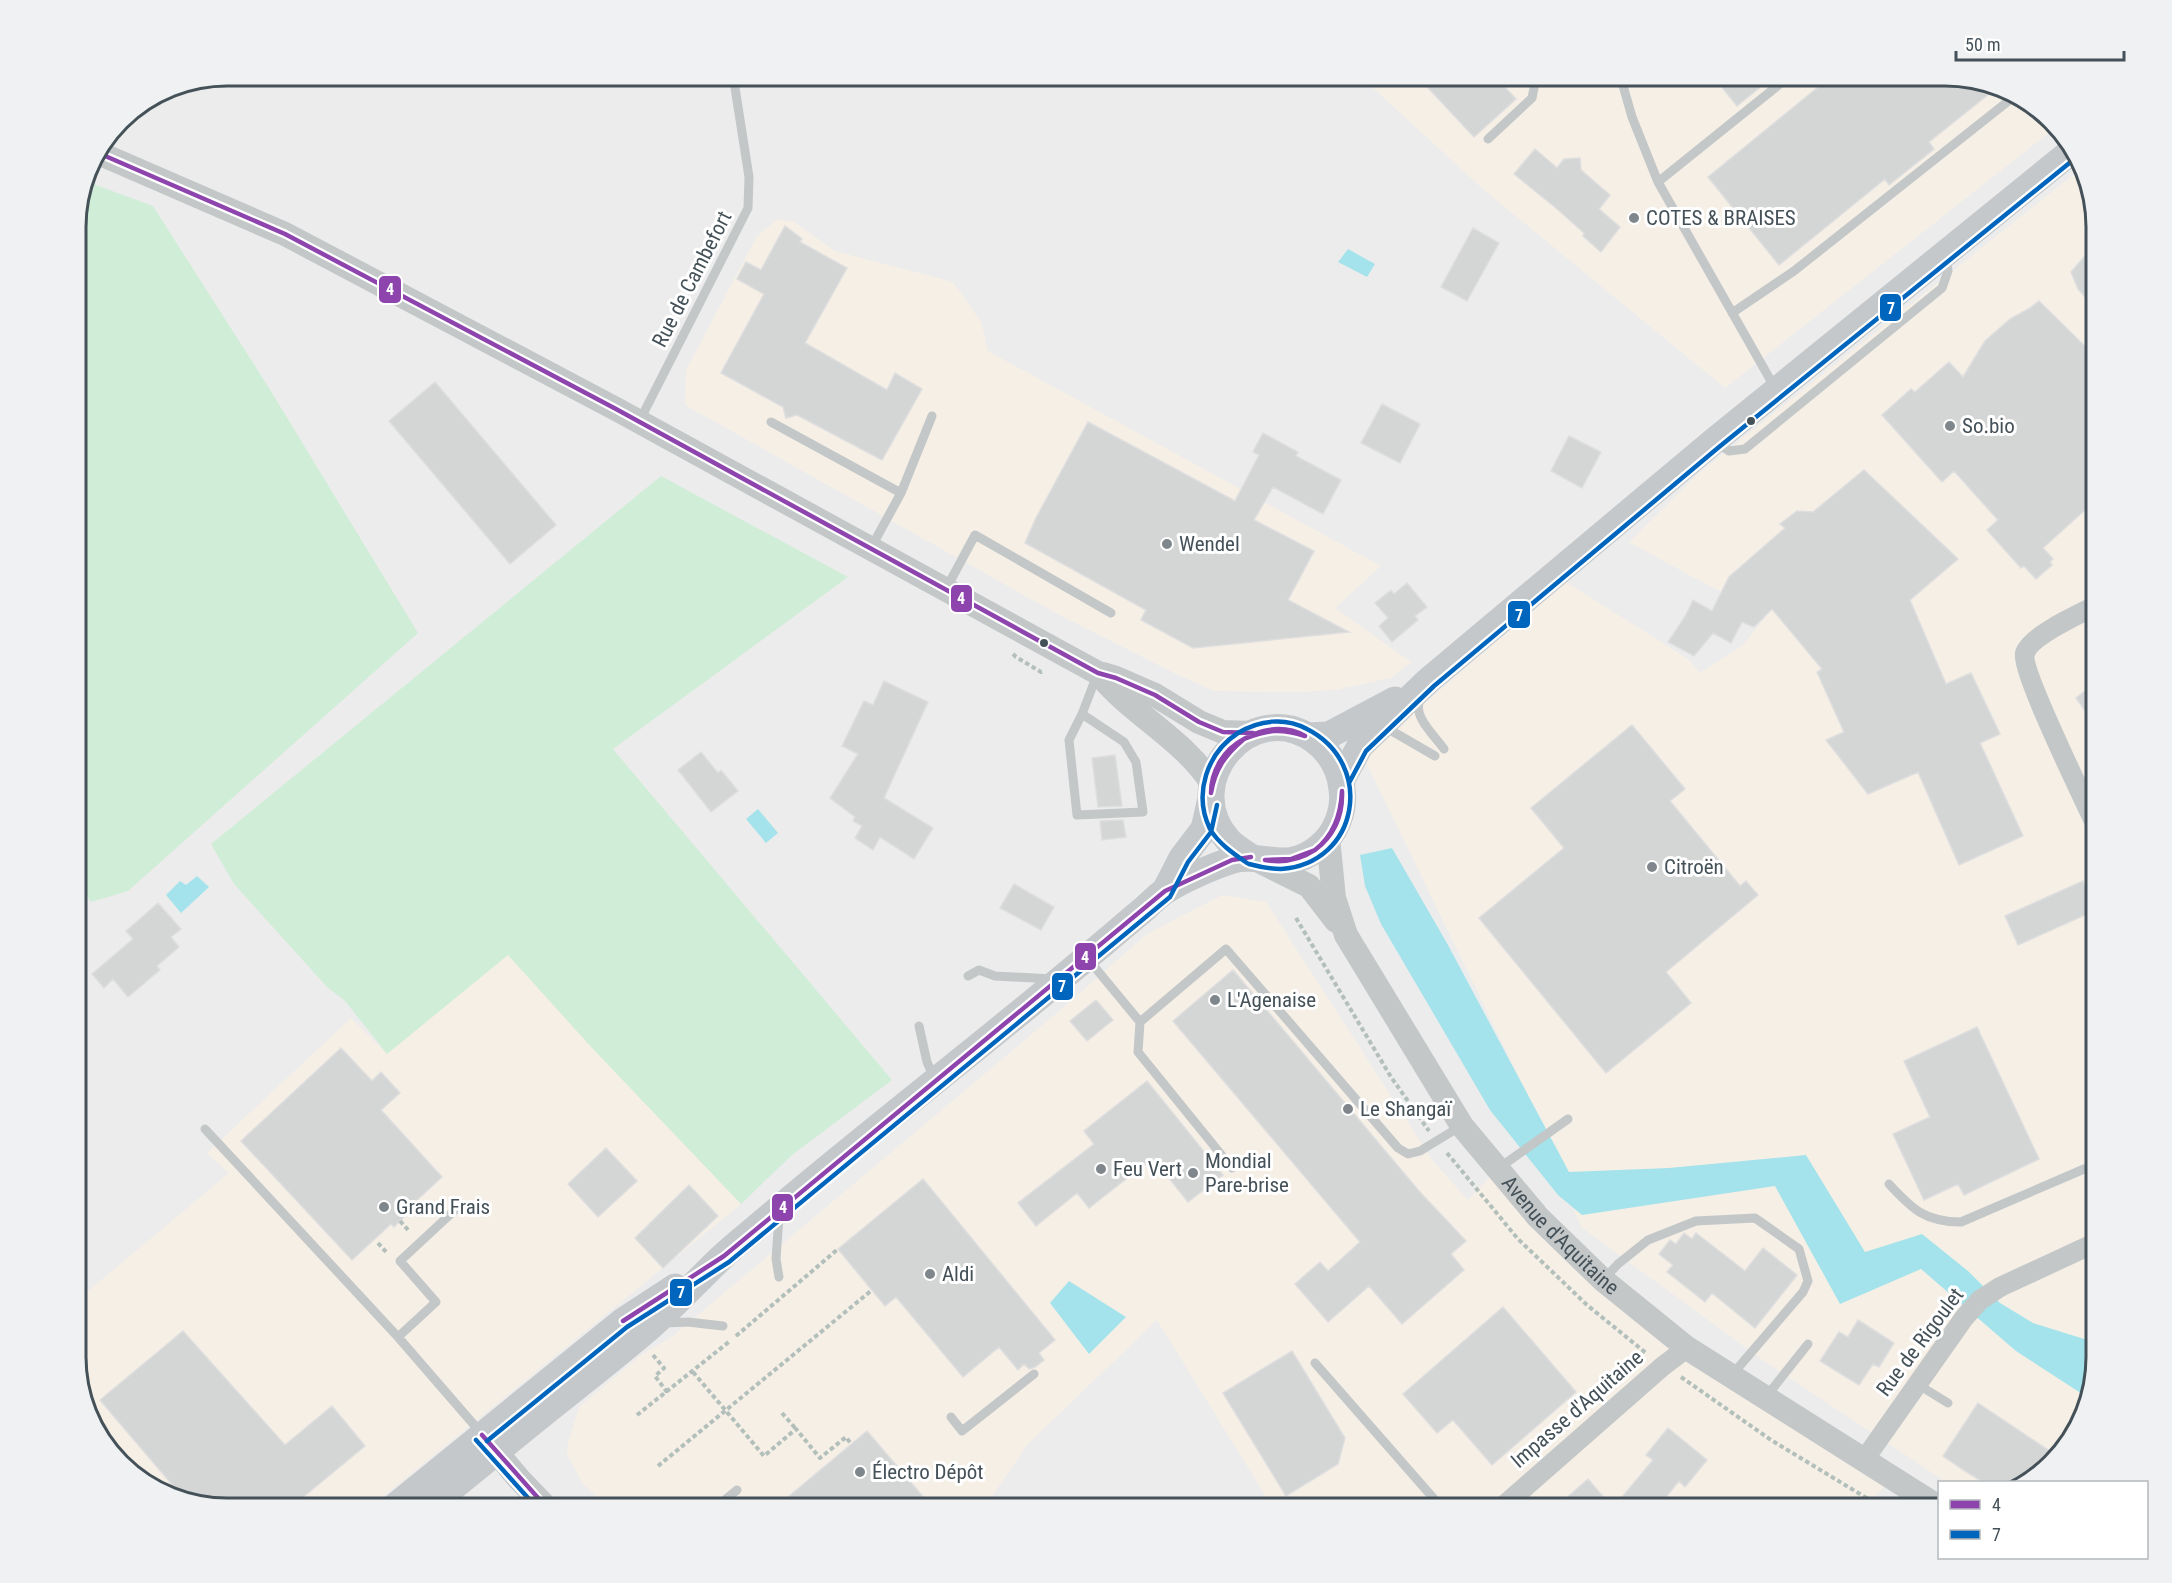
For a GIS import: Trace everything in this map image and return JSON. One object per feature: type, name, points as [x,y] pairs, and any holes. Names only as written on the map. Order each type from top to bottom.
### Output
[{"type":"main road","points":[[1341,779],[1360,746],[1383,726],[1421,686],[1714,441],[2067,155]]},
{"type":"main road","points":[[1308,736],[1329,735],[1421,686]]},
{"type":"main road","points":[[408,1498],[489,1443],[653,1324],[724,1256],[780,1208],[935,1079],[1061,979],[1165,891],[1232,861],[1253,858],[1272,862],[1287,861],[1303,857],[1316,849],[1328,838],[1339,820],[1344,800],[1341,779],[1335,762],[1323,747],[1308,736],[1290,730],[1272,728],[1253,732],[1234,744],[1220,761],[1204,829],[1182,858],[1165,891]]},
{"type":"main road","points":[[1211,793],[1217,824],[1229,842],[1253,858]]},
{"type":"main road","points":[[437,1498],[489,1443],[597,1342],[623,1321],[724,1256]]},
{"type":"main road","points":[[423,1498],[489,1443]]},
{"type":"street","points":[[104,156],[285,234],[639,422],[1098,673],[1116,678],[1155,695],[1199,722],[1223,732],[1253,732]]},
{"type":"street","points":[[2086,611],[2039,637],[2024,656],[2032,684],[2086,804]]},
{"type":"street","points":[[1098,673],[1110,687],[1181,746],[1204,770],[1211,793]]},
{"type":"street","name":"Avenue d'Aquitaine","points":[[1328,838],[1334,898],[1346,935],[1462,1126],[1539,1217],[1603,1280],[1687,1348],[1924,1498]]},
{"type":"street","points":[[1253,858],[1309,886],[1346,935]]},
{"type":"street","name":"Rue de Rigoulet","points":[[1864,1460],[1964,1318],[1980,1300],[2000,1287],[2086,1247]]},
{"type":"street","name":"Impasse d'Aquitaine","points":[[1512,1498],[1663,1366],[1687,1348]]},
{"type":"street","points":[[489,1443],[538,1498]]},
{"type":"lane","name":"Rue de Cambefort","points":[[639,422],[748,208],[749,177],[735,86]]},
{"type":"lane","points":[[1488,139],[1532,98],[1534,86]]},
{"type":"lane","points":[[1623,86],[1632,117],[1658,182],[1777,390]]},
{"type":"lane","points":[[1658,182],[1777,86]]},
{"type":"lane","points":[[1732,314],[1794,271],[2009,101]]},
{"type":"lane","points":[[1714,441],[1729,452],[1745,449],[1942,288],[1948,271],[1945,253]]},
{"type":"lane","points":[[870,549],[901,493],[932,416]]},
{"type":"lane","points":[[771,422],[901,493]]},
{"type":"lane","points":[[945,589],[975,535],[1111,613]]},
{"type":"lane","points":[[1082,714],[1124,742],[1136,762],[1143,812],[1077,815],[1069,740],[1098,673]]},
{"type":"lane","points":[[1421,686],[1417,706],[1420,716],[1444,749]]},
{"type":"lane","points":[[1383,726],[1434,756]]},
{"type":"lane","points":[[1140,1022],[1226,949],[1398,1148],[1408,1154],[1420,1151],[1462,1126]]},
{"type":"lane","points":[[1087,957],[1140,1022],[1138,1052],[1232,1168]]},
{"type":"lane","points":[[968,976],[979,970],[995,976],[1061,979]]},
{"type":"lane","points":[[919,1026],[927,1062],[935,1079]]},
{"type":"lane","points":[[1497,1169],[1568,1119]]},
{"type":"lane","points":[[205,1129],[398,1337],[489,1443]]},
{"type":"lane","points":[[1888,1184],[1912,1208],[1944,1222],[1961,1222],[2086,1169]]},
{"type":"lane","points":[[779,1277],[776,1259],[780,1208]]},
{"type":"lane","points":[[398,1337],[436,1302],[400,1261],[456,1209]]},
{"type":"lane","points":[[1603,1280],[1617,1264],[1648,1240],[1696,1221],[1755,1218],[1799,1250],[1808,1281],[1803,1292],[1731,1376]]},
{"type":"lane","points":[[653,1324],[688,1322],[723,1326]]},
{"type":"lane","points":[[1766,1397],[1808,1344]]},
{"type":"lane","points":[[1315,1363],[1433,1498]]},
{"type":"lane","points":[[951,1417],[962,1431],[1034,1374]]},
{"type":"lane","points":[[1917,1383],[1948,1403]]},
{"type":"lane","points":[[727,1498],[737,1490]]},
{"type":"path","points":[[400,1221],[413,1235]]},
{"type":"path","points":[[378,1243],[390,1256]]},
{"type":"path","points":[[658,1466],[872,1290]]},
{"type":"path","points":[[664,1368],[655,1376],[667,1392]]},
{"type":"path","points":[[693,1372],[764,1456],[796,1428]]},
{"type":"path","points":[[1680,1376],[1771,1440],[1867,1498]]},
{"type":"path","points":[[782,1413],[820,1458],[846,1437],[851,1444]]},
{"type":"shaded area","points":[[1371,86],[1964,87],[1991,93],[2008,100],[2024,109],[2050,132],[1725,388],[1484,190]]},
{"type":"shaded area","points":[[2076,173],[2084,199],[2086,227],[2086,1356],[2082,1393],[2068,1427],[2045,1456],[2024,1474],[2012,1481],[1944,1481],[1764,1361],[1581,1227],[1554,1161],[1547,1135],[1363,756],[1566,582],[1688,659],[1700,673],[1743,645],[1767,615],[1629,542],[1699,473]]},
{"type":"shaded area","points":[[778,219],[794,222],[835,251],[953,282],[981,322],[988,351],[1381,566],[1335,608],[1411,662],[1391,678],[1335,690],[1214,691],[1054,612],[685,405],[686,370],[757,236]]},
{"type":"shaded area","points":[[1222,895],[1266,902],[1433,1161],[1468,1200],[1497,1169],[1603,1280],[1893,1479],[1873,1498],[1267,1498],[1157,1320],[1028,1444],[991,1498],[598,1498],[583,1484],[567,1454],[579,1407],[640,1356],[674,1335],[1058,1012],[1147,934]]},
{"type":"shaded area","points":[[507,955],[541,984],[587,1042],[741,1204],[381,1498],[227,1498],[199,1495],[164,1483],[148,1474],[127,1456],[109,1435],[96,1410],[90,1393],[86,1366],[86,1293],[229,1173],[207,1153],[351,1018],[387,1054]]},
{"type":"green space","points":[[92,184],[153,206],[269,388],[418,633],[128,891],[91,902],[86,895],[86,217]]},
{"type":"green space","points":[[661,476],[848,577],[613,749],[892,1080],[792,1155],[741,1204],[593,1049],[508,955],[387,1054],[345,1001],[327,987],[234,884],[211,844]]},
{"type":"water","points":[[1348,249],[1375,264],[1367,277],[1338,262]]},
{"type":"water","points":[[758,809],[778,833],[766,843],[746,819]]},
{"type":"water","points":[[1392,848],[1448,945],[1569,1172],[1669,1168],[1806,1155],[1865,1252],[1922,1234],[1968,1271],[2000,1303],[2033,1323],[2086,1340],[2082,1394],[2016,1351],[1921,1269],[1840,1304],[1775,1186],[1582,1215],[1558,1195],[1490,1110],[1381,924],[1365,886],[1360,855]]},
{"type":"water","points":[[197,876],[209,887],[181,913],[166,895],[180,881],[186,885]]},
{"type":"water","points":[[1069,1281],[1126,1317],[1089,1354],[1050,1303]]},
{"type":"building","points":[[1426,86],[1504,86],[1516,99],[1474,137]]},
{"type":"building","points":[[1721,86],[1762,86],[1737,106]]},
{"type":"building","points":[[1820,86],[1945,86],[1973,88],[1990,93],[1929,142],[1934,149],[1889,185],[1885,179],[1779,265],[1708,177]]},
{"type":"building","points":[[1535,149],[1557,168],[1564,159],[1580,158],[1581,170],[1610,195],[1599,209],[1620,227],[1601,252],[1583,236],[1584,233],[1514,174]]},
{"type":"building","points":[[785,226],[802,239],[800,242],[847,268],[805,343],[887,390],[895,373],[922,389],[882,460],[797,415],[786,418],[783,407],[721,373],[764,294],[737,279],[746,262],[761,270]]},
{"type":"building","points":[[1473,228],[1499,243],[1467,301],[1441,287]]},
{"type":"building","points":[[2086,255],[2086,298],[2078,289],[2071,272]]},
{"type":"building","points":[[2039,301],[2086,347],[2086,509],[2043,548],[2053,559],[2050,562],[2052,565],[2036,579],[2024,566],[2021,568],[1987,530],[1998,520],[1954,471],[1942,482],[1882,415],[1911,389],[1915,392],[1949,362],[1963,377],[1985,341],[2010,319]]},
{"type":"building","points":[[435,382],[556,525],[510,564],[389,421]]},
{"type":"building","points":[[1382,404],[1420,424],[1400,463],[1361,443]]},
{"type":"building","points":[[1088,422],[1235,501],[1259,455],[1253,452],[1263,433],[1298,452],[1296,456],[1341,480],[1323,514],[1273,487],[1254,520],[1314,551],[1288,600],[1349,632],[1193,648],[1141,620],[1146,610],[1025,543]]},
{"type":"building","points":[[1569,436],[1601,452],[1582,488],[1551,471]]},
{"type":"building","points":[[1864,470],[1958,559],[1910,600],[1946,684],[1971,673],[2000,734],[1980,743],[2023,836],[1959,865],[1918,772],[1868,794],[1826,740],[1844,732],[1817,672],[1822,669],[1772,609],[1754,627],[1742,622],[1731,643],[1713,633],[1694,656],[1668,642],[1693,600],[1712,611],[1729,577],[1785,528],[1780,524],[1797,511],[1813,512]]},
{"type":"building","points":[[1407,583],[1427,607],[1415,616],[1418,620],[1392,642],[1379,626],[1388,618],[1375,603],[1391,590],[1394,594]]},
{"type":"building","points":[[884,681],[928,702],[884,798],[933,828],[914,859],[880,837],[873,850],[855,838],[862,826],[853,821],[855,817],[830,798],[858,754],[842,746],[864,701],[873,705]]},
{"type":"building","points":[[2086,690],[2086,712],[2076,698]]},
{"type":"building","points":[[1632,725],[1685,789],[1670,801],[1740,886],[1746,881],[1758,895],[1666,972],[1691,1003],[1606,1073],[1479,918],[1564,848],[1531,808]]},
{"type":"building","points":[[701,752],[718,773],[721,770],[738,791],[711,812],[678,770]]},
{"type":"building","points":[[1115,755],[1122,806],[1098,807],[1092,758]]},
{"type":"building","points":[[1123,820],[1126,837],[1102,840],[1100,821]]},
{"type":"building","points":[[2083,881],[2086,888],[2086,914],[2018,945],[2005,916]]},
{"type":"building","points":[[1014,884],[1054,907],[1041,930],[1000,908]]},
{"type":"building","points":[[158,903],[181,929],[171,937],[179,947],[157,966],[160,970],[128,997],[113,979],[104,988],[92,974],[133,939],[126,931]]},
{"type":"building","points":[[1233,970],[1419,1191],[1466,1241],[1451,1254],[1464,1270],[1402,1324],[1369,1286],[1328,1322],[1295,1284],[1320,1262],[1328,1271],[1360,1242],[1173,1021]]},
{"type":"building","points":[[1096,1000],[1113,1020],[1087,1041],[1070,1021]]},
{"type":"building","points":[[1977,1027],[2039,1159],[1964,1195],[1958,1184],[1924,1200],[1893,1134],[1930,1117],[1904,1061]]},
{"type":"building","points":[[341,1048],[372,1081],[381,1072],[400,1093],[381,1110],[442,1177],[403,1213],[406,1215],[394,1227],[391,1224],[352,1260],[241,1141]]},
{"type":"building","name":"Feu Vert","points":[[1147,1081],[1223,1175],[1188,1202],[1153,1158],[1089,1208],[1077,1193],[1036,1226],[1018,1203],[1094,1144],[1084,1131]]},
{"type":"building","points":[[606,1148],[637,1181],[598,1217],[568,1184]]},
{"type":"building","name":"Aldi","points":[[923,1179],[1055,1340],[1039,1353],[1044,1360],[1035,1367],[1029,1369],[1024,1364],[1018,1370],[999,1347],[963,1377],[896,1297],[885,1306],[838,1249]]},
{"type":"building","points":[[689,1185],[718,1216],[663,1268],[635,1238]]},
{"type":"building","points":[[1684,1233],[1692,1239],[1696,1233],[1745,1271],[1763,1248],[1797,1275],[1755,1328],[1712,1293],[1705,1302],[1667,1272],[1673,1265],[1659,1254],[1670,1240],[1676,1244]]},
{"type":"building","points":[[1503,1307],[1576,1392],[1492,1465],[1453,1420],[1437,1433],[1403,1394]]},
{"type":"building","points":[[1858,1320],[1894,1343],[1879,1367],[1873,1364],[1859,1385],[1820,1361],[1839,1332],[1848,1337]]},
{"type":"building","points":[[183,1331],[285,1445],[332,1406],[365,1446],[302,1498],[227,1498],[199,1495],[174,1487],[100,1400]]},
{"type":"building","points":[[1292,1351],[1345,1438],[1338,1464],[1286,1496],[1223,1393]]},
{"type":"building","points":[[1978,1403],[2049,1451],[2024,1474],[2012,1481],[1981,1481],[1943,1456]]},
{"type":"building","points":[[1668,1428],[1707,1460],[1685,1487],[1679,1481],[1665,1498],[1621,1498],[1653,1460],[1646,1455]]},
{"type":"building","name":"Électro Dépôt","points":[[867,1431],[924,1498],[787,1498]]},
{"type":"building","points":[[1588,1479],[1604,1498],[1566,1498]]},
{"type":"transit line","name":"4","points":[[104,156],[285,234],[616,409],[1098,673],[1116,678],[1155,695],[1199,722],[1223,732],[1253,733]]},
{"type":"transit line","name":"7","points":[[1349,783],[1366,751],[1434,686],[1719,447],[2071,162]]},
{"type":"transit line","name":"7","points":[[1247,863],[1222,844],[1210,829],[1203,802],[1206,775],[1218,752],[1238,733],[1263,723],[1281,722],[1299,725],[1329,745],[1343,765],[1350,787],[1349,810],[1342,832],[1328,850],[1307,863],[1281,869],[1249,864]]},
{"type":"transit line","name":"4","points":[[1244,739],[1258,732],[1274,729],[1290,730],[1305,736]]},
{"type":"transit line","name":"4","points":[[1244,739],[1274,731],[1305,736]]},
{"type":"transit line","name":"4","points":[[1211,793],[1213,777],[1220,762],[1230,749],[1244,739]]},
{"type":"transit line","name":"4","points":[[1211,793],[1222,763],[1244,739]]},
{"type":"transit line","name":"4","points":[[1315,850],[1332,831],[1340,808],[1342,791]]},
{"type":"transit line","name":"4","points":[[1315,850],[1333,831],[1341,809],[1342,791]]},
{"type":"transit line","name":"7","points":[[487,1441],[627,1327],[729,1262],[1170,897],[1188,862],[1211,832],[1217,805]]},
{"type":"transit line","name":"4","points":[[1265,860],[1291,859],[1315,850]]},
{"type":"transit line","name":"4","points":[[1265,860],[1291,860],[1315,850]]},
{"type":"transit line","name":"4","points":[[623,1321],[724,1256],[1165,891],[1232,860],[1251,857]]},
{"type":"transit line","name":"4","points":[[482,1435],[538,1498]]},
{"type":"transit line","name":"7","points":[[476,1440],[528,1498]]},
{"type":"place","name":"COTES & BRAISES","points":[[1634,218]]},
{"type":"place","name":"So.bio","points":[[1950,426]]},
{"type":"place","name":"Wendel","points":[[1167,544]]},
{"type":"place","name":"Citroën","points":[[1652,867]]},
{"type":"place","name":"L'Agenaise","points":[[1215,1000]]},
{"type":"place","name":"Le Shangaï","points":[[1348,1109]]},
{"type":"place","name":"Feu Vert","points":[[1101,1169]]},
{"type":"place","name":"Mondial Pare-brise","points":[[1193,1173]]},
{"type":"place","name":"Grand Frais","points":[[384,1207]]},
{"type":"place","name":"Aldi","points":[[930,1274]]},
{"type":"place","name":"Électro Dépôt","points":[[860,1472]]}]
